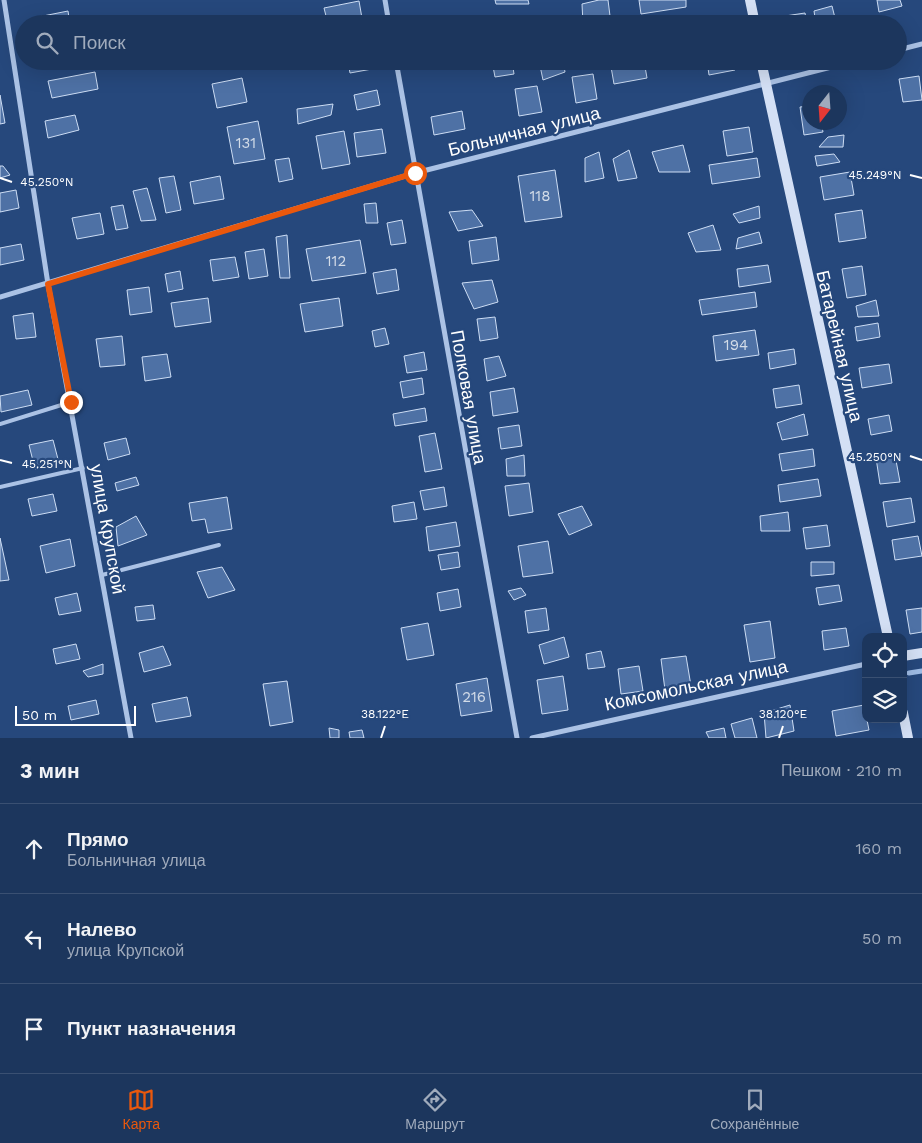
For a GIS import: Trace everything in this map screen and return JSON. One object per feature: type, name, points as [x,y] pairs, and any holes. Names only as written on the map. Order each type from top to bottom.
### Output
[{"type":"street","name":"улица Крупской","points":[[4,0],[48,284],[131,738]]},
{"type":"street","points":[[385,0],[388,15]]},
{"type":"street","points":[[750,0],[753,15]]},
{"type":"street","points":[[907,48],[922,44]]},
{"type":"street","name":"Полковая улица","points":[[398,70],[517,738]]},
{"type":"street","name":"Батарейная улица","points":[[763,70],[887,633]]},
{"type":"street","name":"Больничная улица","points":[[0,297],[415,173],[820,70]]},
{"type":"street","points":[[907,655],[922,653]]},
{"type":"street","name":"Комсомольская улица","points":[[532,738],[862,665]]},
{"type":"street","points":[[905,723],[908,738]]},
{"type":"lane","points":[[0,424],[71,402]]},
{"type":"lane","points":[[0,487],[83,468]]},
{"type":"lane","points":[[102,575],[219,545]]},
{"type":"building","points":[[495,0],[528,0],[529,4],[496,4]]},
{"type":"building","points":[[608,0],[610,15],[583,15],[582,4]]},
{"type":"building","points":[[639,0],[686,0],[686,7],[641,14]]},
{"type":"building","points":[[877,0],[900,0],[902,6],[879,12]]},
{"type":"building","points":[[359,1],[361,15],[326,15],[324,8]]},
{"type":"building","points":[[832,6],[834,15],[815,15],[814,11]]},
{"type":"building","points":[[68,11],[69,15],[48,15]]},
{"type":"building","points":[[349,70],[366,70],[350,73]]},
{"type":"building","points":[[494,70],[513,70],[514,74],[495,77]]},
{"type":"building","points":[[541,70],[565,70],[565,72],[543,80]]},
{"type":"building","points":[[612,70],[646,70],[647,78],[614,84]]},
{"type":"building","points":[[708,70],[735,70],[709,75]]},
{"type":"building","points":[[95,72],[98,89],[52,98],[48,81]]},
{"type":"building","points":[[593,74],[597,99],[576,103],[572,77]]},
{"type":"building","points":[[919,76],[922,100],[903,102],[899,79]]},
{"type":"building","points":[[242,78],[247,102],[217,108],[212,84]]},
{"type":"building","points":[[537,86],[542,112],[519,116],[515,89]]},
{"type":"building","points":[[377,90],[380,105],[357,110],[354,95]]},
{"type":"building","points":[[0,95],[5,123],[0,124]]},
{"type":"building","points":[[333,104],[331,115],[298,124],[297,109]]},
{"type":"building","points":[[462,111],[465,129],[434,135],[431,117]]},
{"type":"building","points":[[75,115],[79,130],[48,138],[45,121]]},
{"type":"building","points":[[258,121],[265,159],[234,164],[227,127]]},
{"type":"building","points":[[749,127],[753,152],[727,156],[723,131]]},
{"type":"building","points":[[382,129],[386,153],[357,157],[354,133]]},
{"type":"building","points":[[803,130],[823,130],[823,132],[804,135]]},
{"type":"building","points":[[344,131],[350,164],[322,169],[316,136]]},
{"type":"building","points":[[844,135],[843,147],[819,147],[828,137]]},
{"type":"building","points":[[683,145],[690,172],[659,172],[652,152]]},
{"type":"building","points":[[629,150],[637,178],[618,181],[613,159]]},
{"type":"building","points":[[599,152],[604,178],[585,182],[585,158]]},
{"type":"building","points":[[834,154],[840,162],[817,166],[815,156]]},
{"type":"building","points":[[289,158],[293,179],[279,182],[275,160]]},
{"type":"building","points":[[757,158],[760,177],[712,184],[709,165]]},
{"type":"building","points":[[0,166],[3,166],[10,175],[0,178]]},
{"type":"building","points":[[555,170],[562,217],[525,222],[518,176]]},
{"type":"building","points":[[850,172],[854,195],[824,200],[820,177]]},
{"type":"building","points":[[174,176],[181,210],[166,213],[159,178]]},
{"type":"building","points":[[220,176],[224,199],[194,204],[190,182]]},
{"type":"building","points":[[147,188],[156,220],[141,221],[133,191]]},
{"type":"building","points":[[16,190],[19,208],[0,212],[0,193]]},
{"type":"building","points":[[376,203],[378,223],[366,223],[364,204]]},
{"type":"building","points":[[123,205],[128,228],[116,230],[111,207]]},
{"type":"building","points":[[759,206],[760,218],[739,223],[733,214]]},
{"type":"building","points":[[472,210],[483,226],[458,231],[449,212]]},
{"type":"building","points":[[862,210],[866,238],[839,242],[835,214]]},
{"type":"building","points":[[100,213],[104,234],[77,239],[72,218]]},
{"type":"building","points":[[402,220],[406,243],[391,245],[387,223]]},
{"type":"building","points":[[713,225],[721,250],[696,252],[688,233]]},
{"type":"building","points":[[759,232],[762,243],[736,249],[738,238]]},
{"type":"building","points":[[287,235],[290,278],[280,278],[276,237]]},
{"type":"building","points":[[496,237],[499,260],[472,264],[469,241]]},
{"type":"building","points":[[360,240],[366,273],[312,281],[306,249]]},
{"type":"building","points":[[21,244],[24,260],[0,265],[0,248]]},
{"type":"building","points":[[264,249],[268,276],[249,279],[245,252]]},
{"type":"building","points":[[235,257],[239,277],[213,281],[210,260]]},
{"type":"building","points":[[768,265],[771,282],[739,287],[737,269]]},
{"type":"building","points":[[862,266],[866,295],[847,298],[842,269]]},
{"type":"building","points":[[396,269],[399,290],[377,294],[373,273]]},
{"type":"building","points":[[180,271],[183,289],[168,292],[165,274]]},
{"type":"building","points":[[492,280],[498,302],[474,309],[462,283]]},
{"type":"building","points":[[149,287],[152,312],[130,315],[127,290]]},
{"type":"building","points":[[755,292],[757,307],[702,315],[699,300]]},
{"type":"building","points":[[208,298],[211,322],[175,327],[171,303]]},
{"type":"building","points":[[339,298],[343,326],[305,332],[300,304]]},
{"type":"building","points":[[876,300],[879,316],[858,317],[856,306]]},
{"type":"building","points":[[33,313],[36,337],[16,339],[13,316]]},
{"type":"building","points":[[495,317],[498,338],[480,341],[477,319]]},
{"type":"building","points":[[878,323],[880,337],[857,341],[855,327]]},
{"type":"building","points":[[385,328],[389,344],[375,347],[372,331]]},
{"type":"building","points":[[755,330],[759,355],[716,361],[713,336]]},
{"type":"building","points":[[122,336],[125,365],[100,367],[96,339]]},
{"type":"building","points":[[794,349],[796,364],[770,369],[768,353]]},
{"type":"building","points":[[424,352],[427,370],[407,373],[404,356]]},
{"type":"building","points":[[167,354],[171,377],[145,381],[142,357]]},
{"type":"building","points":[[499,356],[506,376],[487,381],[484,359]]},
{"type":"building","points":[[889,364],[892,383],[862,388],[859,368]]},
{"type":"building","points":[[422,378],[424,394],[403,398],[400,382]]},
{"type":"building","points":[[799,385],[802,404],[776,408],[773,389]]},
{"type":"building","points":[[514,388],[518,412],[493,416],[490,392]]},
{"type":"building","points":[[28,390],[32,405],[1,412],[0,396]]},
{"type":"building","points":[[425,408],[427,421],[395,426],[393,414]]},
{"type":"building","points":[[804,414],[808,435],[782,440],[777,423]]},
{"type":"building","points":[[889,415],[892,431],[871,435],[868,419]]},
{"type":"building","points":[[519,425],[522,446],[501,449],[498,428]]},
{"type":"building","points":[[435,433],[442,469],[425,472],[419,436]]},
{"type":"building","points":[[126,438],[130,454],[108,460],[104,443]]},
{"type":"building","points":[[53,440],[59,463],[35,469],[29,445]]},
{"type":"building","points":[[813,449],[815,466],[782,471],[779,454]]},
{"type":"building","points":[[524,455],[525,476],[507,476],[506,459]]},
{"type":"building","points":[[895,455],[900,482],[880,484],[876,458]]},
{"type":"building","points":[[136,477],[139,485],[117,491],[115,483]]},
{"type":"building","points":[[818,479],[821,496],[780,502],[778,485]]},
{"type":"building","points":[[529,483],[533,512],[509,516],[505,486]]},
{"type":"building","points":[[444,487],[447,506],[424,510],[420,491]]},
{"type":"building","points":[[53,494],[57,511],[32,516],[28,499]]},
{"type":"building","points":[[227,497],[232,529],[208,533],[205,519],[192,521],[189,503]]},
{"type":"building","points":[[911,498],[915,522],[887,527],[883,502]]},
{"type":"building","points":[[414,502],[417,519],[394,522],[392,506]]},
{"type":"building","points":[[582,506],[592,525],[569,535],[558,514]]},
{"type":"building","points":[[788,512],[790,531],[761,531],[760,516]]},
{"type":"building","points":[[136,516],[147,535],[118,546],[116,527]]},
{"type":"building","points":[[456,522],[460,546],[429,551],[426,527]]},
{"type":"building","points":[[827,525],[830,546],[806,549],[803,528]]},
{"type":"building","points":[[918,536],[922,556],[895,560],[892,540]]},
{"type":"building","points":[[0,538],[9,580],[0,581]]},
{"type":"building","points":[[70,539],[75,566],[46,573],[40,546]]},
{"type":"building","points":[[548,541],[553,573],[523,577],[518,546]]},
{"type":"building","points":[[458,552],[460,567],[441,570],[438,555]]},
{"type":"building","points":[[811,562],[834,562],[834,574],[811,576]]},
{"type":"building","points":[[222,567],[235,590],[208,598],[197,572]]},
{"type":"building","points":[[839,585],[842,601],[819,605],[816,588]]},
{"type":"building","points":[[521,588],[526,595],[514,600],[508,591]]},
{"type":"building","points":[[458,589],[461,607],[440,611],[437,593]]},
{"type":"building","points":[[77,593],[81,611],[59,615],[55,598]]},
{"type":"building","points":[[153,605],[155,619],[137,621],[135,607]]},
{"type":"building","points":[[546,608],[549,630],[528,633],[525,611]]},
{"type":"building","points":[[922,608],[922,632],[910,634],[906,610]]},
{"type":"building","points":[[770,621],[775,658],[750,662],[744,625]]},
{"type":"building","points":[[428,623],[434,655],[407,660],[401,628]]},
{"type":"building","points":[[846,628],[849,646],[824,650],[822,631]]},
{"type":"building","points":[[564,637],[569,657],[544,664],[539,645]]},
{"type":"building","points":[[76,644],[80,659],[56,664],[53,649]]},
{"type":"building","points":[[163,646],[171,665],[144,672],[139,653]]},
{"type":"building","points":[[601,651],[605,667],[588,669],[586,654]]},
{"type":"building","points":[[686,656],[691,686],[665,690],[661,659]]},
{"type":"building","points":[[103,664],[103,674],[88,677],[83,671]]},
{"type":"building","points":[[639,666],[643,691],[621,694],[618,669]]},
{"type":"building","points":[[563,676],[568,710],[542,714],[537,680]]},
{"type":"building","points":[[487,678],[492,711],[461,716],[456,684]]},
{"type":"building","points":[[287,681],[293,722],[270,726],[263,684]]},
{"type":"building","points":[[187,697],[191,716],[156,722],[152,704]]},
{"type":"building","points":[[96,700],[99,714],[71,720],[68,706]]},
{"type":"building","points":[[790,705],[794,731],[766,738],[764,713]]},
{"type":"building","points":[[862,705],[862,723],[868,723],[869,730],[836,736],[832,711]]},
{"type":"building","points":[[752,718],[757,738],[735,738],[731,724]]},
{"type":"building","points":[[329,728],[339,730],[339,738],[330,738]]},
{"type":"building","points":[[724,728],[726,738],[709,738],[706,732]]},
{"type":"building","points":[[362,730],[364,738],[350,738],[349,732]]},
{"type":"waterway","points":[[909,673],[922,671]]},
{"type":"route","points":[[71,402],[48,284],[415,173]]}]
